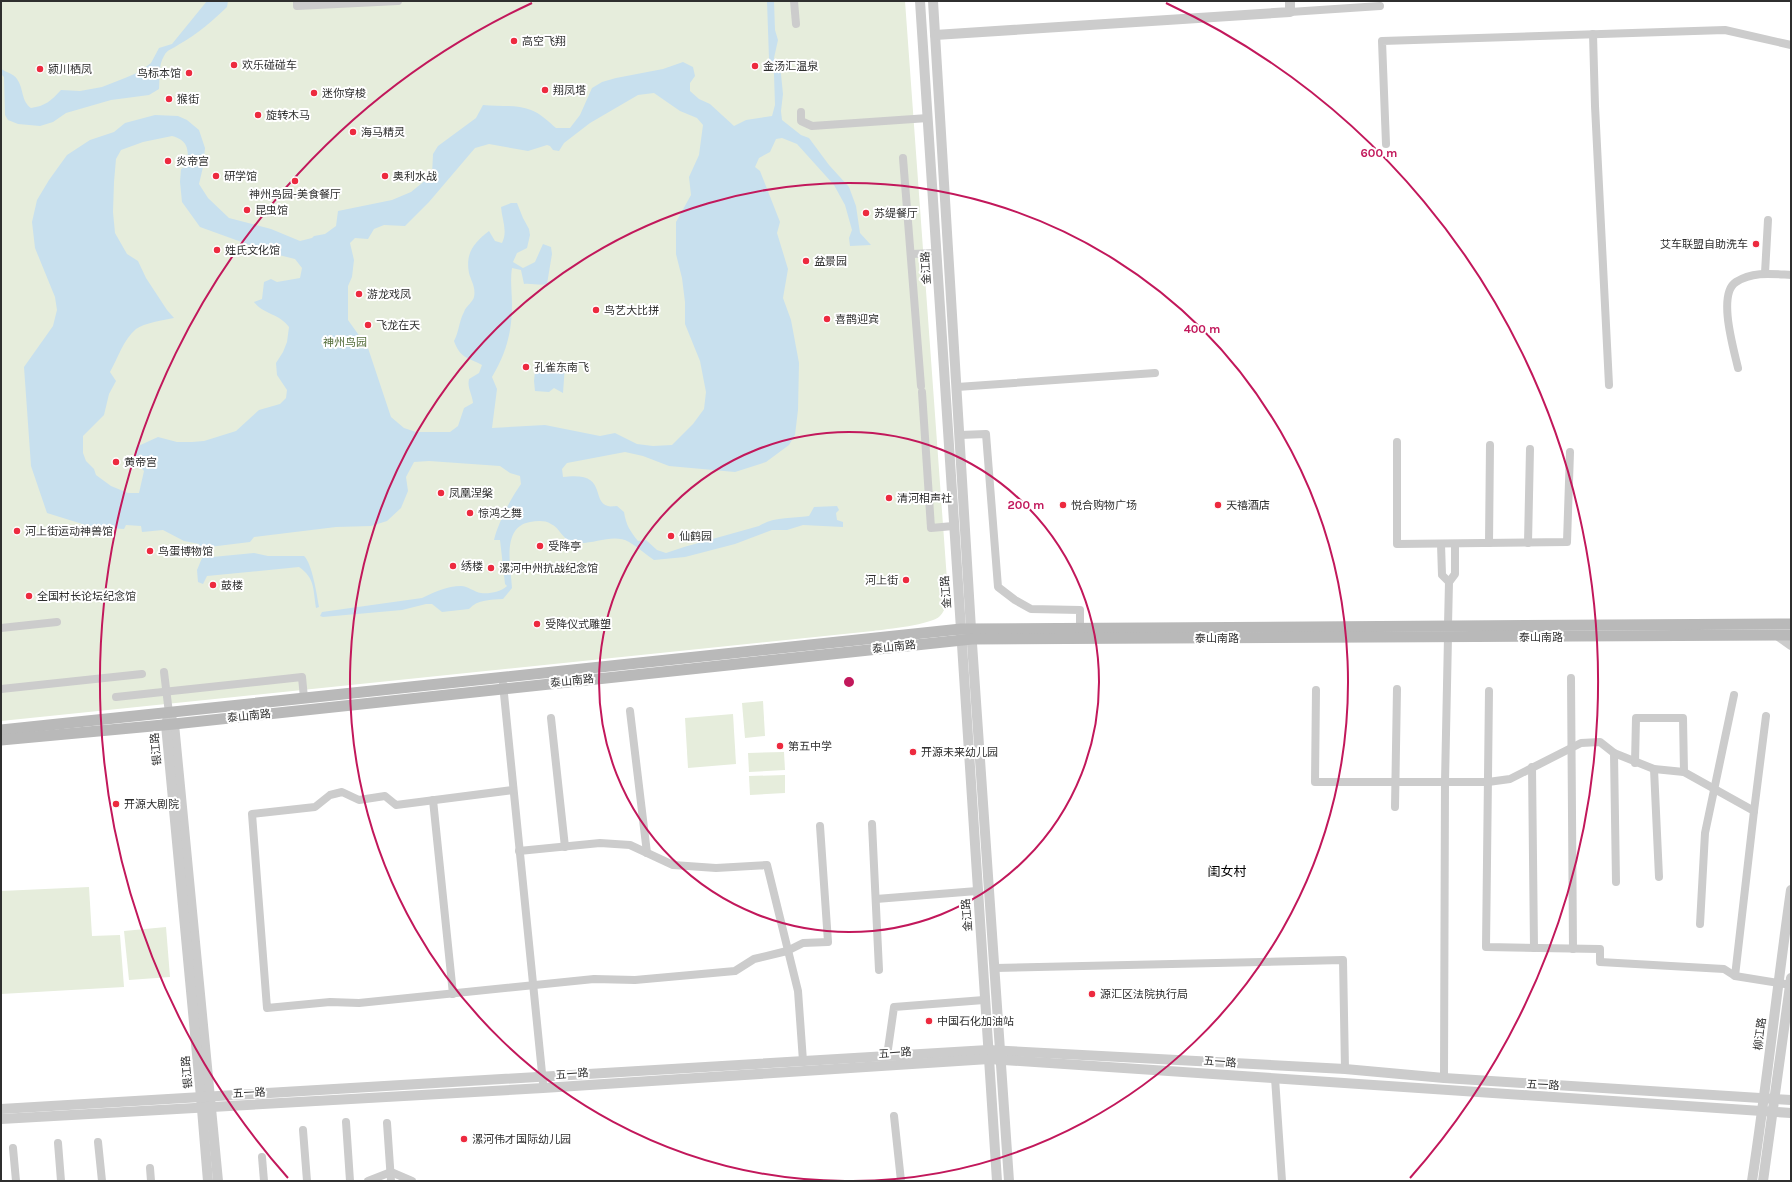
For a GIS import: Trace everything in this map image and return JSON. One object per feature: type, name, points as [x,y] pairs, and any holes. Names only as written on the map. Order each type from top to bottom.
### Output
[{"type":"main road","name":"泰山南路","points":[[1,740],[170,724],[502,683],[966,634],[1080,628],[1123,633],[1448,637],[1777,630],[1791,624]]},
{"type":"main road","name":"泰山南路","points":[[966,634],[1123,633],[1448,625],[1777,630],[1791,635]]},
{"type":"main road","points":[[1448,625],[1448,637]]},
{"type":"main road","name":"泰山南路","points":[[1,730],[304,698],[502,683]]},
{"type":"street","points":[[297,1],[297,6],[318,3],[398,1]]},
{"type":"street","points":[[794,1],[796,24]]},
{"type":"street","name":"金江路","points":[[920,1],[953,526],[966,634],[986,831],[1008,1181]]},
{"type":"street","name":"金江路","points":[[933,1],[960,435],[974,832],[997,1181]]},
{"type":"street","points":[[1290,1],[1290,12]]},
{"type":"street","points":[[935,35],[1380,6]]},
{"type":"street","points":[[1386,144],[1382,42],[1725,30],[1791,44]]},
{"type":"street","points":[[1592,34],[1609,385]]},
{"type":"street","points":[[801,112],[801,121],[812,126],[928,118]]},
{"type":"street","points":[[903,158],[922,389],[931,528],[953,526]]},
{"type":"street","points":[[1765,273],[1768,220]]},
{"type":"street","points":[[911,254],[948,252]]},
{"type":"street","points":[[1738,368],[1729,326],[1728,293],[1736,282],[1748,277],[1765,273],[1791,274]]},
{"type":"street","points":[[957,388],[1155,373]]},
{"type":"street","points":[[948,436],[986,434],[998,586],[1015,600],[1031,609],[1080,610],[1080,628]]},
{"type":"street","points":[[1397,442],[1398,544],[1568,542],[1570,452]]},
{"type":"street","points":[[1489,543],[1490,445]]},
{"type":"street","points":[[1528,542],[1530,449]]},
{"type":"street","points":[[1441,544],[1442,576],[1449,582]]},
{"type":"street","points":[[1448,625],[1449,582],[1455,574],[1455,544]]},
{"type":"street","points":[[1791,621],[1777,630],[1791,645]]},
{"type":"street","points":[[1,628],[56,622]]},
{"type":"street","points":[[1444,1078],[1445,782],[1448,637]]},
{"type":"street","points":[[164,672],[169,713]]},
{"type":"street","points":[[1,689],[142,674]]},
{"type":"street","points":[[116,697],[302,677],[304,698]]},
{"type":"street","points":[[1570,678],[1573,949]]},
{"type":"street","points":[[502,683],[543,1088]]},
{"type":"street","points":[[1395,807],[1397,689]]},
{"type":"street","points":[[1316,690],[1315,782],[1488,782],[1510,779],[1581,743],[1600,742],[1614,754],[1635,763],[1654,769],[1684,772],[1754,811]]},
{"type":"street","points":[[1489,690],[1486,947],[1600,949],[1600,962],[1724,969],[1736,976],[1778,983],[1791,983],[1776,1098],[1763,1181]]},
{"type":"street","points":[[1700,924],[1705,832],[1734,695]]},
{"type":"street","points":[[630,711],[647,853]]},
{"type":"street","name":"银江路","points":[[169,713],[207,1102],[218,1181]]},
{"type":"street","points":[[1736,976],[1766,716]]},
{"type":"street","points":[[551,718],[565,847]]},
{"type":"street","points":[[1635,763],[1636,718],[1683,718],[1684,772]]},
{"type":"street","points":[[1614,754],[1616,882]]},
{"type":"street","points":[[1532,767],[1534,948]]},
{"type":"street","points":[[1654,769],[1659,877]]},
{"type":"street","points":[[513,790],[396,805],[385,796],[359,800],[342,792],[330,795],[315,807],[252,814],[267,1008],[330,1002],[359,1003],[594,979],[635,980],[735,971],[754,959],[788,950],[803,943],[828,942],[820,826]]},
{"type":"street","points":[[434,800],[453,994]]},
{"type":"street","points":[[872,824],[879,970]]},
{"type":"street","points":[[974,832],[986,831]]},
{"type":"street","points":[[519,851],[600,844],[630,845],[673,865],[716,868],[767,865],[798,991],[803,1061]]},
{"type":"street","name":"柳江路","points":[[1752,1181],[1765,1097],[1778,983],[1791,890]]},
{"type":"street","points":[[876,899],[978,891]]},
{"type":"street","points":[[995,968],[1343,960],[1345,1069]]},
{"type":"street","points":[[887,1056],[894,1007],[984,1000]]},
{"type":"street","name":"五一路","points":[[1,1109],[543,1088],[989,1055]]},
{"type":"street","name":"五一路","points":[[1,1119],[542,1077],[887,1056],[1001,1055],[1345,1069],[1444,1078],[1765,1097],[1791,1100]]},
{"type":"street","name":"五一路","points":[[1001,1055],[1432,1090],[1763,1110],[1791,1113]]},
{"type":"street","points":[[1432,1077],[1432,1090]]},
{"type":"street","points":[[1274,1078],[1282,1181]]},
{"type":"street","name":"银江路","points":[[207,1102],[208,1181]]},
{"type":"street","points":[[894,1116],[901,1181]]},
{"type":"street","points":[[346,1122],[350,1181]]},
{"type":"street","points":[[387,1122],[391,1181]]},
{"type":"street","points":[[303,1130],[307,1181]]},
{"type":"street","points":[[98,1142],[102,1181]]},
{"type":"street","points":[[58,1143],[62,1181]]},
{"type":"street","points":[[13,1148],[16,1181]]},
{"type":"street","points":[[262,1157],[264,1181]]},
{"type":"street","points":[[150,1168],[151,1181]]},
{"type":"street","points":[[368,1181],[391,1172],[412,1181]]},
{"type":"green space","name":"神州鸟园","points":[[1,1],[905,1],[947,580],[947,599],[943,612],[940,616],[928,622],[873,631],[1,721]]},
{"type":"green space","points":[[763,701],[765,736],[745,738],[742,703]]},
{"type":"green space","points":[[733,714],[736,764],[688,768],[685,718]]},
{"type":"green space","points":[[784,752],[785,770],[749,772],[748,753]]},
{"type":"green space","points":[[785,775],[785,793],[750,795],[749,776]]},
{"type":"green space","points":[[89,887],[92,936],[120,935],[124,987],[1,994],[1,891]]},
{"type":"green space","points":[[166,927],[170,977],[129,980],[124,931]]},
{"type":"water","points":[[207,1],[228,1],[227,7],[204,28],[167,52],[161,64],[159,89],[149,95],[111,100],[66,113],[53,122],[40,126],[18,124],[8,120],[5,115],[4,77],[1,74],[1,69],[16,77],[24,98],[31,108],[48,102],[61,90],[80,91],[102,87],[139,72],[151,63],[159,48],[172,44]]},
{"type":"water","points":[[767,1],[774,1],[775,30],[778,40],[774,58],[781,74],[783,94],[781,111],[782,120],[801,135],[809,138],[829,165],[849,187],[856,206],[860,233],[871,245],[850,246],[849,238],[852,230],[845,205],[834,185],[797,144],[782,138],[776,139],[770,152],[759,158],[755,167],[760,171],[780,222],[777,233],[788,269],[783,298],[791,320],[799,363],[798,410],[795,435],[789,445],[766,462],[735,472],[669,466],[643,456],[625,452],[567,463],[562,469],[563,477],[577,476],[587,478],[593,482],[603,503],[609,506],[617,506],[624,512],[629,528],[638,541],[646,540],[657,550],[666,553],[759,526],[771,521],[783,518],[809,516],[814,507],[837,506],[839,510],[836,513],[837,520],[843,522],[843,527],[803,525],[787,530],[772,530],[735,544],[685,557],[654,560],[629,542],[622,539],[615,538],[586,543],[572,542],[569,541],[557,528],[549,523],[541,521],[530,522],[521,525],[515,531],[511,540],[510,559],[512,588],[503,599],[476,603],[469,609],[442,612],[432,604],[426,604],[402,610],[323,617],[320,616],[322,612],[422,598],[441,590],[456,586],[464,586],[484,593],[502,590],[507,586],[505,584],[500,540],[494,540],[498,526],[505,511],[521,484],[520,476],[510,473],[500,466],[429,461],[414,462],[406,477],[408,491],[401,508],[387,521],[371,526],[336,527],[254,537],[250,542],[201,548],[199,544],[184,541],[163,530],[142,532],[141,526],[126,525],[124,529],[92,527],[47,513],[31,466],[24,367],[53,326],[57,310],[55,297],[35,248],[32,222],[37,200],[49,180],[67,155],[90,140],[114,132],[125,123],[155,115],[178,116],[187,120],[199,130],[205,148],[199,184],[208,198],[229,218],[271,229],[300,241],[325,234],[336,226],[338,211],[392,200],[411,192],[432,175],[433,154],[438,146],[476,118],[483,105],[525,108],[538,113],[556,128],[570,128],[580,115],[592,88],[602,82],[663,69],[683,62],[693,67],[695,76],[690,83],[690,91],[699,99],[710,104],[734,126],[746,120],[772,116],[775,105],[774,74],[769,59]],"holes":[[[654,93],[680,111],[697,118],[703,125],[699,155],[689,177],[691,195],[676,222],[676,254],[682,278],[685,302],[685,324],[700,361],[706,392],[704,409],[693,424],[672,445],[653,446],[637,444],[615,433],[600,436],[545,425],[492,428],[497,389],[492,377],[501,360],[511,324],[512,268],[521,270],[524,284],[547,284],[552,254],[551,247],[543,244],[535,262],[523,268],[513,262],[517,253],[527,248],[530,235],[529,229],[517,203],[511,203],[501,207],[505,230],[502,243],[495,241],[489,231],[475,244],[468,259],[469,273],[474,287],[474,297],[462,315],[454,341],[456,347],[462,354],[482,365],[479,373],[469,379],[473,403],[464,408],[458,426],[450,432],[416,432],[404,428],[391,417],[368,348],[348,320],[348,286],[352,277],[354,260],[350,243],[355,238],[368,239],[374,229],[384,225],[405,226],[429,202],[475,148],[489,144],[528,151],[547,145],[553,150],[559,151],[564,143],[590,123],[638,95]],[[172,136],[182,140],[186,146],[188,165],[181,169],[180,182],[182,202],[200,227],[275,254],[295,259],[302,268],[300,278],[277,282],[271,279],[264,282],[262,299],[254,302],[262,309],[281,319],[289,327],[287,342],[276,363],[277,375],[287,390],[286,398],[280,404],[259,410],[236,431],[204,441],[192,442],[177,442],[158,437],[136,447],[135,460],[144,471],[139,493],[128,493],[111,486],[96,475],[94,469],[86,461],[83,453],[83,436],[104,415],[109,394],[116,381],[110,372],[121,349],[131,333],[144,325],[174,318],[146,278],[138,261],[127,254],[115,233],[113,212],[116,159],[121,150],[143,142]]]},
{"type":"water","points":[[565,365],[563,393],[554,388],[549,392],[535,391],[535,371],[547,367],[555,369]]},
{"type":"water","points":[[254,553],[268,556],[304,556],[312,572],[319,607],[316,608],[311,580],[299,567],[207,576],[203,584],[198,582],[197,570],[202,558]]},
{"type":"place","name":"高空飞翔","points":[[514,41]]},
{"type":"place","name":"欢乐碰碰车","points":[[234,65]]},
{"type":"place","name":"金汤汇温泉","points":[[755,66]]},
{"type":"place","name":"颍川栖凤","points":[[40,69]]},
{"type":"place","name":"鸟标本馆","points":[[189,73]]},
{"type":"place","name":"翔凤塔","points":[[545,90]]},
{"type":"place","name":"迷你穿梭","points":[[314,93]]},
{"type":"place","name":"猴街","points":[[169,99]]},
{"type":"place","name":"旋转木马","points":[[258,115]]},
{"type":"place","name":"海马精灵","points":[[353,132]]},
{"type":"place","name":"炎帝宫","points":[[168,161]]},
{"type":"place","name":"研学馆","points":[[216,176]]},
{"type":"place","name":"奥利水战","points":[[385,176]]},
{"type":"place","name":"神州鸟园-美食餐厅","points":[[295,181]]},
{"type":"place","name":"昆虫馆","points":[[247,210]]},
{"type":"place","name":"苏缇餐厅","points":[[866,213]]},
{"type":"place","name":"艾车联盟自助洗车","points":[[1756,244]]},
{"type":"place","name":"姓氏文化馆","points":[[217,250]]},
{"type":"place","name":"盆景园","points":[[806,261]]},
{"type":"place","name":"游龙戏凤","points":[[359,294]]},
{"type":"place","name":"鸟艺大比拼","points":[[596,310]]},
{"type":"place","name":"喜鹊迎宾","points":[[827,319]]},
{"type":"place","name":"飞龙在天","points":[[368,325]]},
{"type":"place","name":"孔雀东南飞","points":[[526,367]]},
{"type":"place","name":"黄帝宫","points":[[116,462]]},
{"type":"place","name":"凤凰涅槃","points":[[441,493]]},
{"type":"place","name":"清河相声社","points":[[889,498]]},
{"type":"place","name":"悦合购物广场","points":[[1063,505]]},
{"type":"place","name":"天禧酒店","points":[[1218,505]]},
{"type":"place","name":"惊鸿之舞","points":[[470,513]]},
{"type":"place","name":"河上街运动神兽馆","points":[[17,531]]},
{"type":"place","name":"仙鹤园","points":[[671,536]]},
{"type":"place","name":"受降亭","points":[[540,546]]},
{"type":"place","name":"鸟蛋博物馆","points":[[150,551]]},
{"type":"place","name":"绣楼","points":[[453,566]]},
{"type":"place","name":"漯河中州抗战纪念馆","points":[[491,568]]},
{"type":"place","name":"河上街","points":[[906,580]]},
{"type":"place","name":"鼓楼","points":[[213,585]]},
{"type":"place","name":"全国村长论坛纪念馆","points":[[29,596]]},
{"type":"place","name":"受降仪式雕塑","points":[[537,624]]},
{"type":"place","name":"第五中学","points":[[780,746]]},
{"type":"place","name":"开源未来幼儿园","points":[[913,752]]},
{"type":"place","name":"开源大剧院","points":[[116,804]]},
{"type":"place","name":"源汇区法院执行局","points":[[1092,994]]},
{"type":"place","name":"中国石化加油站","points":[[929,1021]]},
{"type":"place","name":"漯河伟才国际幼儿园","points":[[464,1139]]},
{"type":"district","name":"闺女村","points":[[1227,871]]}]
